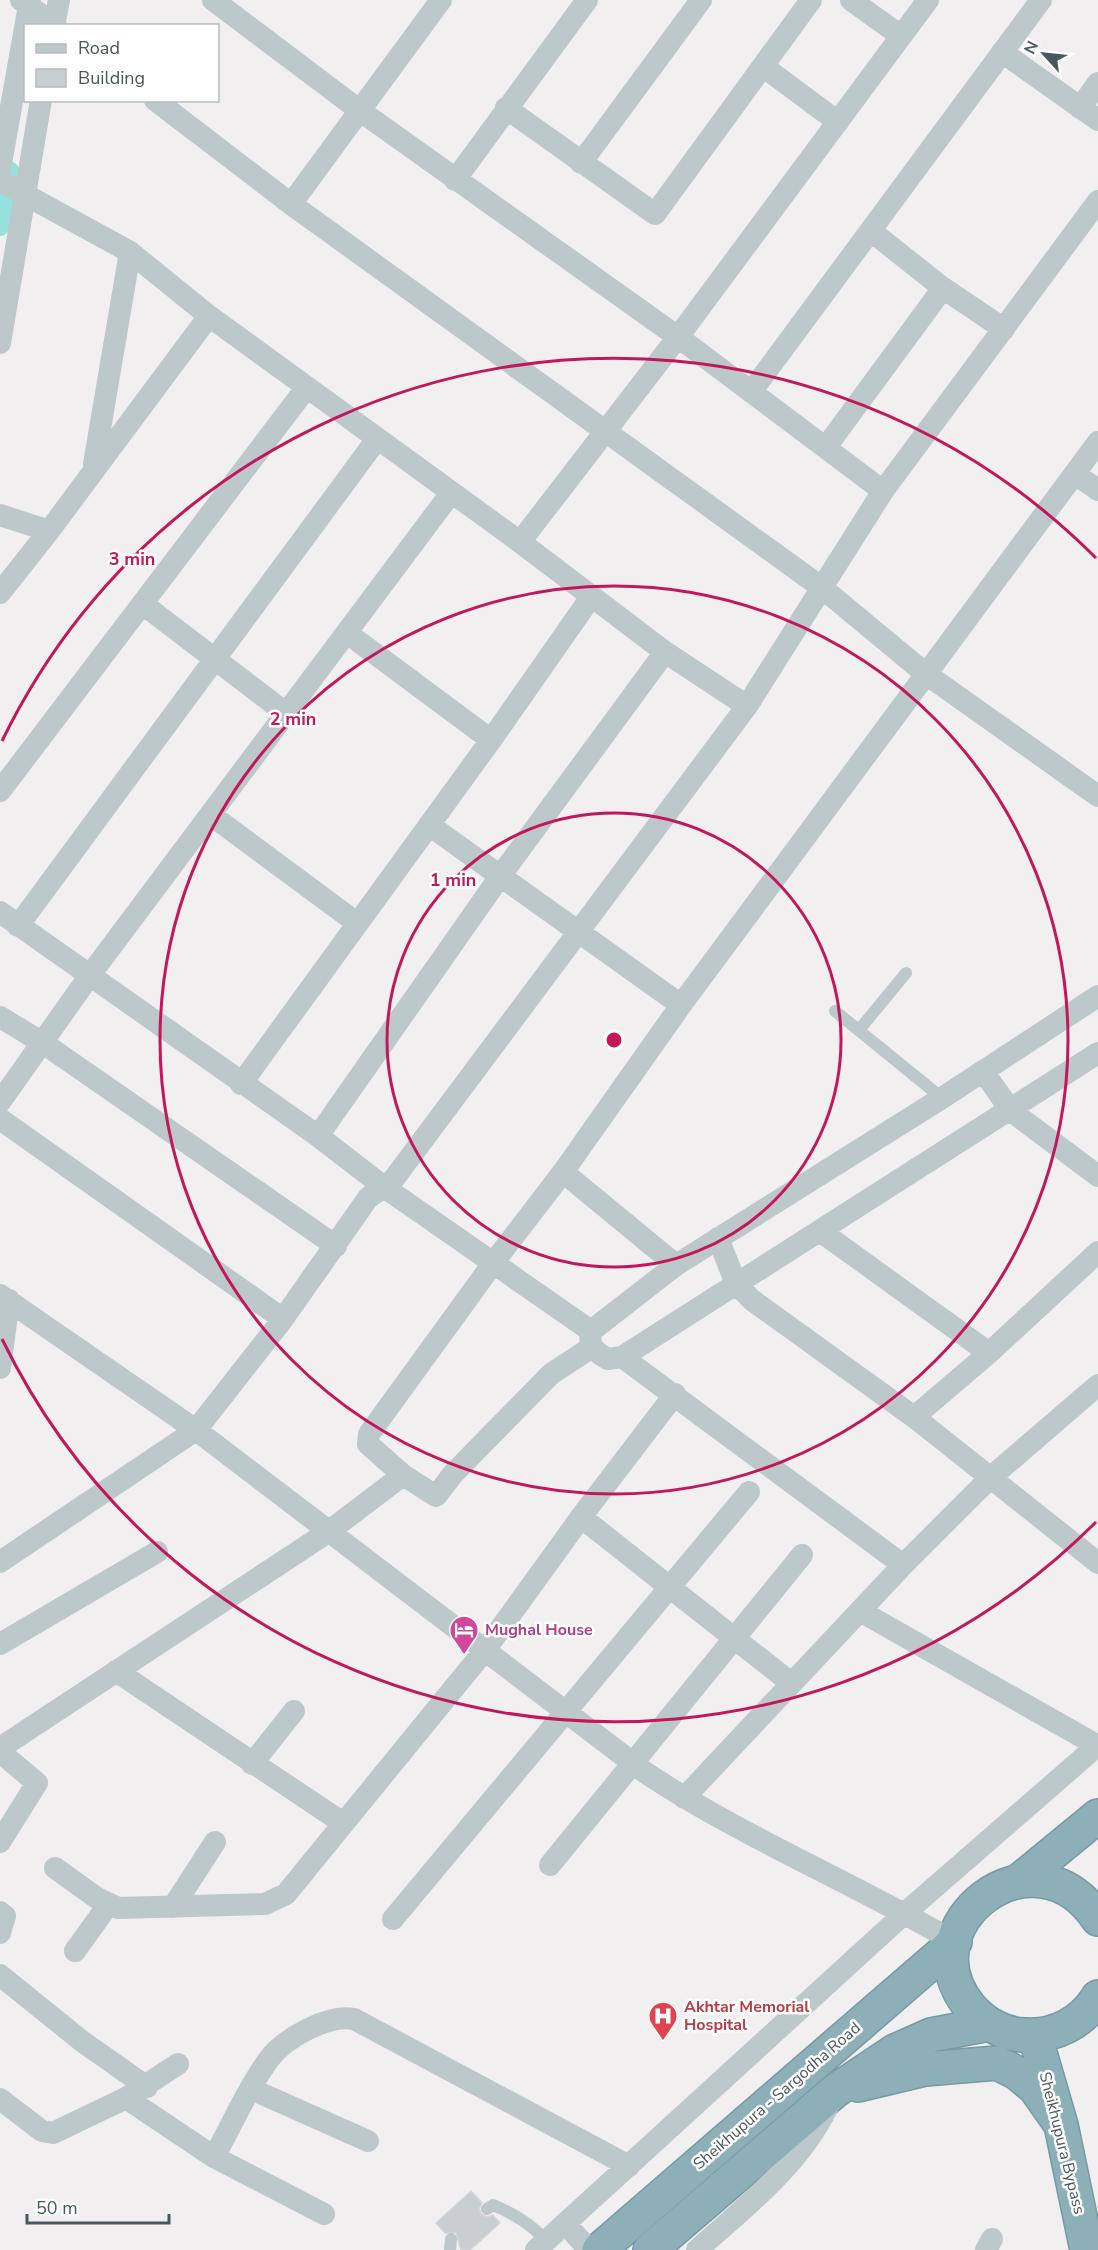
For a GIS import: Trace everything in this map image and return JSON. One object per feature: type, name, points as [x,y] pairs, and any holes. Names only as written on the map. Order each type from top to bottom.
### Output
[{"type":"highway","points":[[1020,1880],[1098,1816]]},
{"type":"highway","points":[[1095,2001],[1077,2021],[1057,2032],[1035,2036],[1011,2033],[989,2024],[977,2014],[959,1988],[955,1974],[955,1942],[959,1927],[978,1901],[1004,1884],[1020,1880],[1044,1881],[1068,1889],[1088,1904],[1098,1919]]},
{"type":"highway","name":"Sheikhupura - Sargodha Road","points":[[599,2250],[955,1942]]},
{"type":"highway","points":[[1095,2001],[1098,2037]]},
{"type":"highway","name":"Sheikhupura - Sargodha Road","points":[[650,2250],[835,2091],[895,2051],[922,2039],[954,2029],[989,2024]]},
{"type":"highway","name":"Sheikhupura Bypass","points":[[1035,2036],[1061,2125],[1087,2250]]},
{"type":"highway","points":[[835,2091],[925,2069],[997,2063],[1017,2073],[1035,2088],[1061,2125]]},
{"type":"street","points":[[55,24],[59,0]]},
{"type":"street","points":[[213,0],[455,180],[678,337],[883,491]]},
{"type":"street","points":[[291,204],[441,0]]},
{"type":"street","points":[[455,180],[587,0]]},
{"type":"street","points":[[582,163],[700,0]]},
{"type":"street","points":[[506,108],[655,214],[811,0]]},
{"type":"street","points":[[851,0],[901,36]]},
{"type":"street","points":[[520,542],[678,337],[928,0]]},
{"type":"street","points":[[751,392],[1041,0]]},
{"type":"street","points":[[0,170],[26,2],[54,24]]},
{"type":"street","points":[[1002,52],[1089,114],[1098,83]]},
{"type":"street","points":[[764,67],[838,122]]},
{"type":"street","points":[[0,343],[41,102]]},
{"type":"street","points":[[158,102],[291,204],[821,587],[926,674],[1098,796]]},
{"type":"street","points":[[0,181],[130,252],[209,316],[520,542],[591,597],[666,652],[747,705]]},
{"type":"street","points":[[0,1562],[196,1431],[283,1319],[368,1198],[393,1180],[747,705],[883,491],[1098,203]]},
{"type":"street","points":[[872,231],[943,288],[1004,329]]},
{"type":"street","points":[[93,468],[130,252]]},
{"type":"street","points":[[826,447],[943,288]]},
{"type":"street","points":[[0,593],[209,316]]},
{"type":"street","points":[[0,791],[144,605],[307,387]]},
{"type":"street","points":[[18,926],[377,439]]},
{"type":"street","points":[[1096,1002],[676,1265],[551,1374],[453,1474],[438,1496],[433,1497],[368,1444],[367,1436],[494,1262],[564,1172],[681,1005],[1098,442]]},
{"type":"street","points":[[1074,474],[1098,490]]},
{"type":"street","points":[[0,1102],[90,975],[451,493]]},
{"type":"street","points":[[0,515],[49,531]]},
{"type":"street","points":[[241,1084],[491,740],[591,597]]},
{"type":"street","points":[[144,605],[214,661],[287,714]]},
{"type":"street","points":[[347,633],[491,740]]},
{"type":"street","points":[[318,1136],[501,875],[666,652]]},
{"type":"street","points":[[211,815],[357,923]]},
{"type":"street","points":[[429,825],[580,930],[681,1005]]},
{"type":"street","points":[[0,912],[241,1084],[318,1136],[384,1187],[494,1262],[592,1339],[608,1359],[622,1357],[1011,1111],[1098,1053]]},
{"type":"street","points":[[0,1017],[43,1043],[336,1246]]},
{"type":"street","points":[[983,1071],[1011,1111],[1098,1176]]},
{"type":"street","points":[[0,1119],[283,1319]]},
{"type":"street","points":[[564,1172],[676,1265]]},
{"type":"street","points":[[820,1231],[989,1353]]},
{"type":"street","points":[[718,1238],[736,1284],[772,1316],[914,1417],[1098,1563]]},
{"type":"street","points":[[914,1417],[989,1353],[1098,1252]]},
{"type":"street","points":[[0,1368],[4,1298]]},
{"type":"street","points":[[4,1298],[196,1431],[633,1763],[684,1798],[905,1913],[955,1942]]},
{"type":"street","points":[[622,1357],[903,1565]]},
{"type":"street","points":[[684,1798],[903,1565],[990,1478],[1098,1385]]},
{"type":"street","points":[[55,1868],[108,1905],[118,1908],[265,1904],[286,1894],[485,1650],[581,1517],[675,1394]]},
{"type":"street","points":[[0,1841],[37,1783],[0,1750],[328,1532],[403,1474]]},
{"type":"street","points":[[393,1919],[749,1492]]},
{"type":"street","points":[[581,1517],[791,1683]]},
{"type":"street","points":[[0,1644],[158,1552]]},
{"type":"street","points":[[550,1865],[802,1555]]},
{"type":"street","points":[[542,2245],[905,1913],[1098,1745],[860,1611]]},
{"type":"street","points":[[116,1671],[343,1823]]},
{"type":"street","points":[[252,1764],[294,1711]]},
{"type":"street","points":[[173,1907],[214,1842]]},
{"type":"street","points":[[75,1951],[108,1905]]},
{"type":"street","points":[[0,1912],[5,1916],[0,1933]]},
{"type":"street","points":[[0,1975],[83,2042],[147,2087]]},
{"type":"street","points":[[214,2157],[270,2057],[317,2024],[343,2017],[354,2019],[629,2166]]},
{"type":"street","points":[[0,2099],[47,2134],[147,2087],[178,2064]]},
{"type":"street","points":[[251,2089],[369,2141]]},
{"type":"street","points":[[697,2250],[779,2175],[819,2125],[835,2091]]},
{"type":"street","points":[[126,2098],[214,2157],[324,2214]]},
{"type":"street","points":[[566,2224],[589,2250]]},
{"type":"lane","points":[[859,1030],[906,973]]},
{"type":"lane","points":[[835,1011],[942,1098]]},
{"type":"lane","points":[[487,2209],[493,2205],[514,2214],[530,2225],[542,2245]]},
{"type":"building","points":[[471,2191],[482,2203],[479,2209],[481,2214],[487,2217],[493,2215],[500,2223],[470,2250],[461,2250],[456,2233],[445,2233],[436,2223]]},
{"type":"waterway","points":[[0,226],[9,171]]},
{"type":"place","name":"Mughal House","points":[[464,1656]]},
{"type":"place","name":"Akhtar Memorial Hospital","points":[[663,2042]]}]
